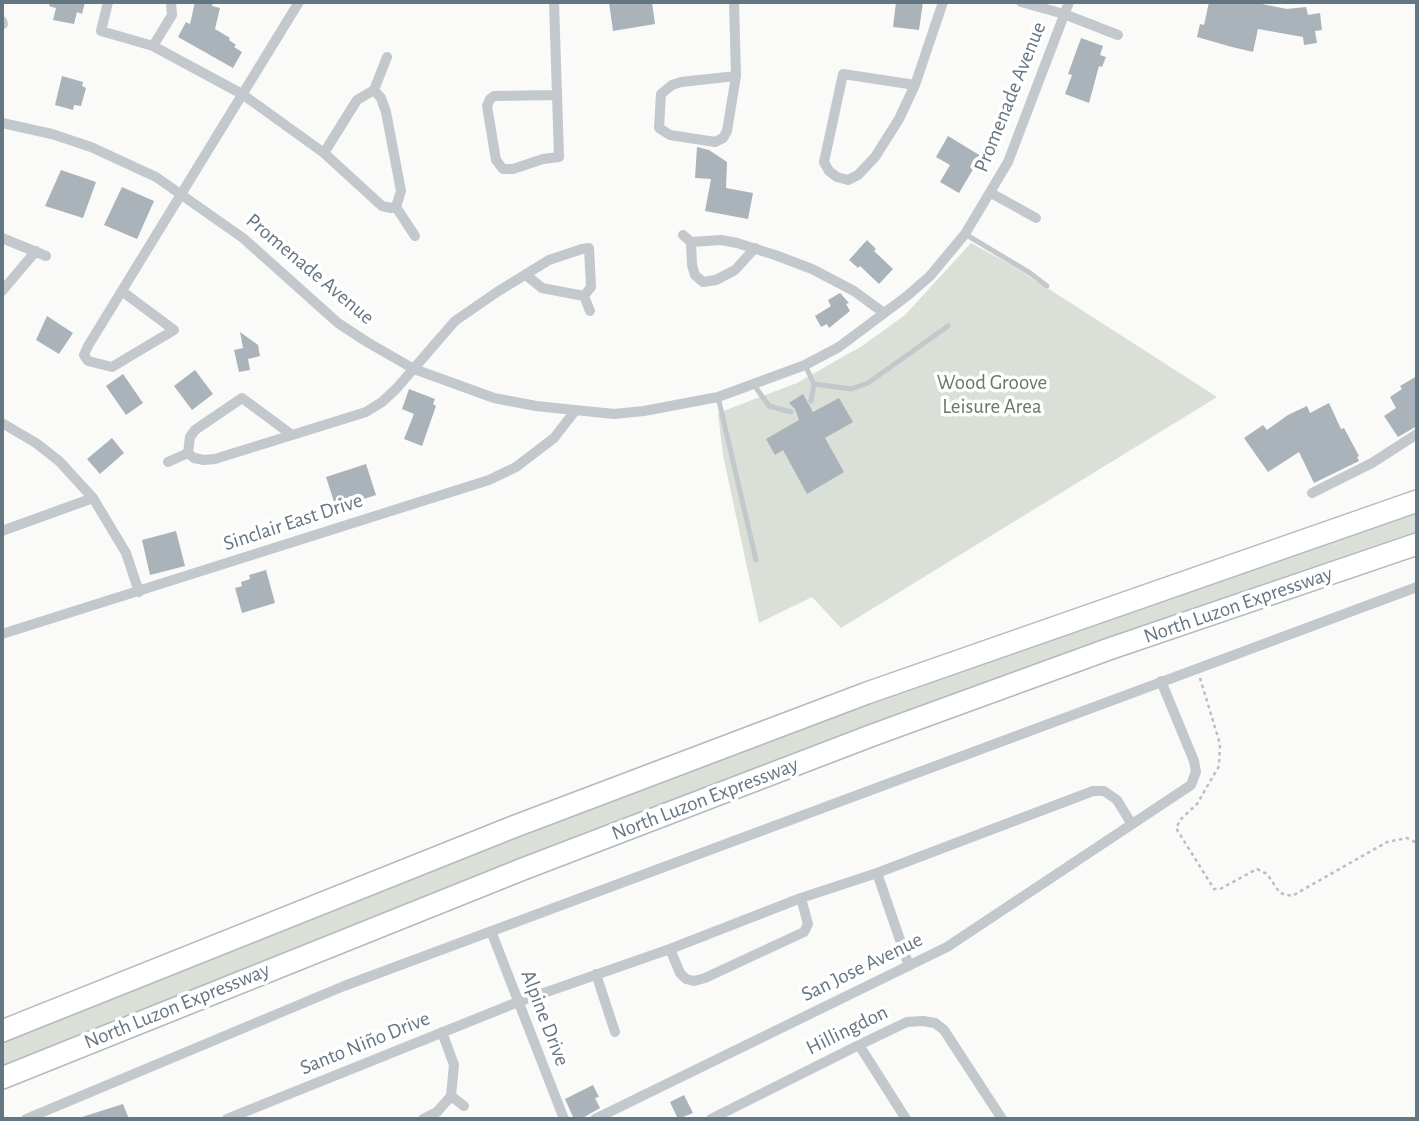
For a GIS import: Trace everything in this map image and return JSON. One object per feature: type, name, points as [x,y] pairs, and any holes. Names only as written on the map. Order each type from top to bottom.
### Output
[{"type":"highway","name":"North Luzon Expressway","points":[[2,1031],[513,827],[867,693],[1417,501]]},
{"type":"highway","name":"North Luzon Expressway","points":[[2,1077],[523,869],[873,734],[1417,544]]},
{"type":"street","points":[[108,2],[101,31],[153,46],[242,94],[324,153],[382,206],[396,206]]},
{"type":"street","points":[[153,46],[172,15],[171,2]]},
{"type":"street","points":[[123,292],[174,330],[112,367],[88,361],[85,351],[299,2]]},
{"type":"street","points":[[554,2],[558,156],[513,169],[503,169],[496,160],[487,106],[490,99],[494,96],[556,95]]},
{"type":"street","points":[[734,2],[736,76],[727,131],[723,138],[715,142],[670,135],[659,128],[661,94],[672,85],[736,76]]},
{"type":"street","points":[[915,85],[843,74],[824,162],[829,171],[848,180],[858,175],[875,157],[899,119],[915,85],[943,2]]},
{"type":"street","points":[[1021,2],[1064,14],[1118,35]]},
{"type":"street","name":"Promenade Avenue","points":[[2,123],[91,146],[156,177],[243,238],[338,323],[414,369],[494,398],[575,411],[614,414],[644,411],[718,397],[806,365],[839,347],[930,276],[965,234],[991,193],[1019,135],[1069,2]]},
{"type":"street","points":[[324,153],[358,100],[374,90],[387,57]]},
{"type":"street","points":[[374,90],[381,98],[386,112],[401,191],[396,206]]},
{"type":"street","points":[[991,193],[1036,218]]},
{"type":"street","points":[[396,206],[415,236]]},
{"type":"street","points":[[2,238],[41,253],[2,291]]},
{"type":"street","points":[[755,248],[735,270],[701,287],[691,265],[687,239],[721,240],[755,248],[812,269],[853,290],[884,313]]},
{"type":"street","points":[[188,453],[194,458],[215,459],[366,412],[382,402],[455,321],[549,260],[589,248],[591,287],[584,296]]},
{"type":"street","points":[[526,275],[542,288],[584,296]]},
{"type":"street","points":[[584,296],[590,311]]},
{"type":"street","points":[[188,453],[190,437],[195,430],[242,398],[292,435]]},
{"type":"street","name":"Sinclair East Drive","points":[[2,634],[489,480],[516,467],[554,438],[575,411]]},
{"type":"street","points":[[2,424],[36,443],[59,461],[93,498],[126,554],[139,592]]},
{"type":"street","points":[[1312,493],[1372,463],[1417,434]]},
{"type":"street","points":[[168,461],[188,453]]},
{"type":"street","points":[[2,531],[93,498]]},
{"type":"street","points":[[26,1119],[344,986],[1417,587]]},
{"type":"street","name":"San Jose Avenue","points":[[595,1119],[947,947],[1191,785],[1196,772],[1194,761],[1161,681]]},
{"type":"street","name":"Santo Niño Drive","points":[[227,1119],[518,1002],[670,949],[1093,791],[1104,790],[1118,800],[1131,823]]},
{"type":"street","points":[[877,873],[909,966]]},
{"type":"street","points":[[670,949],[686,979],[694,981],[705,978],[804,932],[808,924],[801,898]]},
{"type":"street","name":"Alpine Drive","points":[[491,931],[564,1119]]},
{"type":"street","points":[[597,974],[615,1032]]},
{"type":"street","name":"Hillingdon","points":[[711,1119],[907,1023],[936,1020],[1002,1119]]},
{"type":"street","points":[[423,1119],[437,1112],[451,1096],[454,1065],[442,1032]]},
{"type":"street","points":[[859,1045],[906,1119]]},
{"type":"street","points":[[451,1096],[464,1106]]},
{"type":"lane","points":[[965,234],[1047,286]]},
{"type":"lane","points":[[814,384],[850,388],[868,383],[948,326]]},
{"type":"lane","points":[[806,365],[814,384],[811,401]]},
{"type":"lane","points":[[754,386],[769,406],[791,412]]},
{"type":"lane","points":[[718,397],[756,560]]},
{"type":"path","points":[[1198,668],[1220,744],[1219,766],[1197,804],[1181,819],[1176,828],[1214,889],[1220,889],[1257,869],[1267,874],[1280,893],[1292,896],[1387,842],[1407,838],[1417,843]]},
{"type":"green space","name":"Wood Groove Leisure Area","points":[[971,243],[1013,266],[1217,397],[841,628],[812,597],[759,623],[723,455],[718,413],[797,383],[862,346],[905,315]]},
{"type":"green space","points":[[1417,505],[1417,535],[2,1068],[2,1040],[644,784]]},
{"type":"building","points":[[50,2],[85,2],[82,14],[77,12],[74,24],[53,20],[56,8],[49,6]]},
{"type":"building","points":[[195,2],[213,2],[212,6],[220,8],[215,29],[230,38],[236,45],[234,47],[242,52],[233,68],[178,37],[186,22],[190,24]]},
{"type":"building","points":[[609,2],[652,2],[655,24],[613,31]]},
{"type":"building","points":[[896,2],[923,2],[919,30],[893,27]]},
{"type":"building","points":[[1209,2],[1263,2],[1262,4],[1287,9],[1306,7],[1308,15],[1320,13],[1322,30],[1315,31],[1317,43],[1304,45],[1303,37],[1258,29],[1253,52],[1232,47],[1197,37],[1200,24],[1204,25]]},
{"type":"building","points":[[1081,38],[1103,46],[1100,55],[1106,57],[1102,67],[1099,66],[1089,103],[1065,94],[1072,75],[1068,74]]},
{"type":"building","points":[[62,76],[83,82],[82,86],[86,88],[81,106],[74,105],[73,110],[55,105]]},
{"type":"building","points":[[948,136],[981,156],[959,193],[940,182],[950,165],[936,157]]},
{"type":"building","points":[[697,147],[709,150],[727,162],[726,188],[753,193],[748,219],[705,211],[711,179],[695,178]]},
{"type":"building","points":[[61,170],[96,182],[83,218],[45,206]]},
{"type":"building","points":[[122,187],[154,201],[137,239],[104,225]]},
{"type":"building","points":[[867,240],[876,249],[874,251],[893,269],[879,284],[860,266],[858,268],[849,260]]},
{"type":"building","points":[[840,293],[849,303],[846,304],[850,311],[829,328],[827,324],[821,327],[815,316],[831,306],[828,300]]},
{"type":"building","points":[[47,316],[73,333],[59,354],[36,340]]},
{"type":"building","points":[[240,332],[258,345],[260,356],[248,359],[250,370],[239,372],[234,350],[243,348]]},
{"type":"building","points":[[195,370],[213,394],[192,410],[174,386]]},
{"type":"building","points":[[123,374],[143,403],[126,415],[106,386]]},
{"type":"building","points":[[1417,376],[1417,426],[1398,437],[1384,416],[1396,408],[1390,397],[1402,389],[1400,386]]},
{"type":"building","points":[[409,389],[435,399],[433,404],[436,406],[422,446],[404,439],[414,414],[402,409]]},
{"type":"building","points":[[803,394],[813,412],[839,398],[853,422],[825,438],[844,472],[807,494],[783,450],[775,455],[766,439],[799,420],[795,409],[789,403]]},
{"type":"building","points":[[1329,403],[1341,429],[1344,428],[1359,456],[1359,461],[1314,483],[1299,452],[1268,472],[1244,438],[1263,425],[1267,430],[1307,406],[1310,413]]},
{"type":"building","points":[[112,438],[124,453],[100,474],[87,459]]},
{"type":"building","points":[[366,464],[376,495],[336,508],[326,477]]},
{"type":"building","points":[[176,531],[185,566],[150,575],[142,540]]},
{"type":"building","points":[[266,570],[275,603],[242,613],[235,588],[250,579],[249,575]]},
{"type":"building","points":[[593,1085],[599,1097],[595,1098],[600,1108],[581,1119],[574,1119],[565,1099]]},
{"type":"building","points":[[684,1095],[693,1113],[678,1119],[670,1102]]},
{"type":"building","points":[[123,1104],[129,1119],[82,1117]]}]
